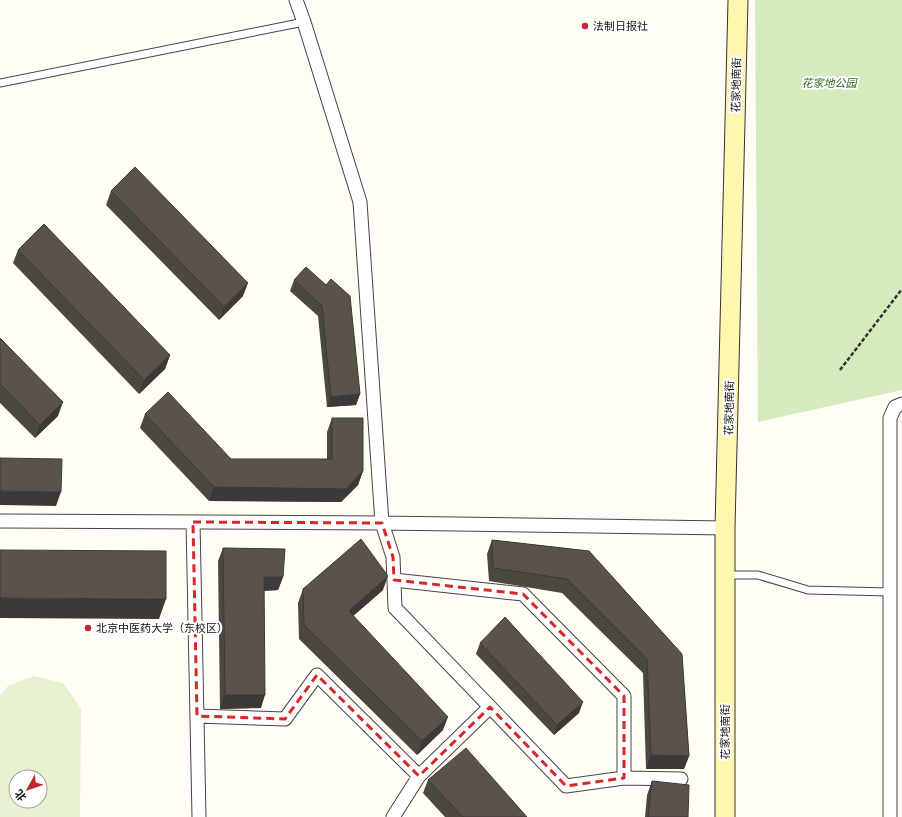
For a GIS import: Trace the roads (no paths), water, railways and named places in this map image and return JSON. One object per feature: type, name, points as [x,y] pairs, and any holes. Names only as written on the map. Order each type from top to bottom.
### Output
[{"type":"street","points":[[296,0],[360,202],[382,523],[393,557],[395,608],[566,786],[624,778],[681,779]]},
{"type":"street","name":"花家地南街","points":[[725,817],[725,528],[738,0]]},
{"type":"street","points":[[890,817],[890,418],[895,407],[902,404]]},
{"type":"street","points":[[0,521],[382,523],[725,528]]},
{"type":"street","points":[[193,522],[199,817]]},
{"type":"street","points":[[394,580],[523,594],[624,696],[624,778]]},
{"type":"street","points":[[198,716],[284,719],[317,675],[419,776]]},
{"type":"street","points":[[393,817],[419,776],[490,707]]},
{"type":"lane","points":[[0,83],[304,22]]},
{"type":"lane","points":[[725,575],[758,575],[808,590],[890,592]]},
{"type":"place","name":"法制日报社","points":[[585,26]]},
{"type":"place","name":"北京中医药大学（东校区）","points":[[88,628]]},
{"type":"park label","name":"花家地公园","points":[[829,83]]}]
